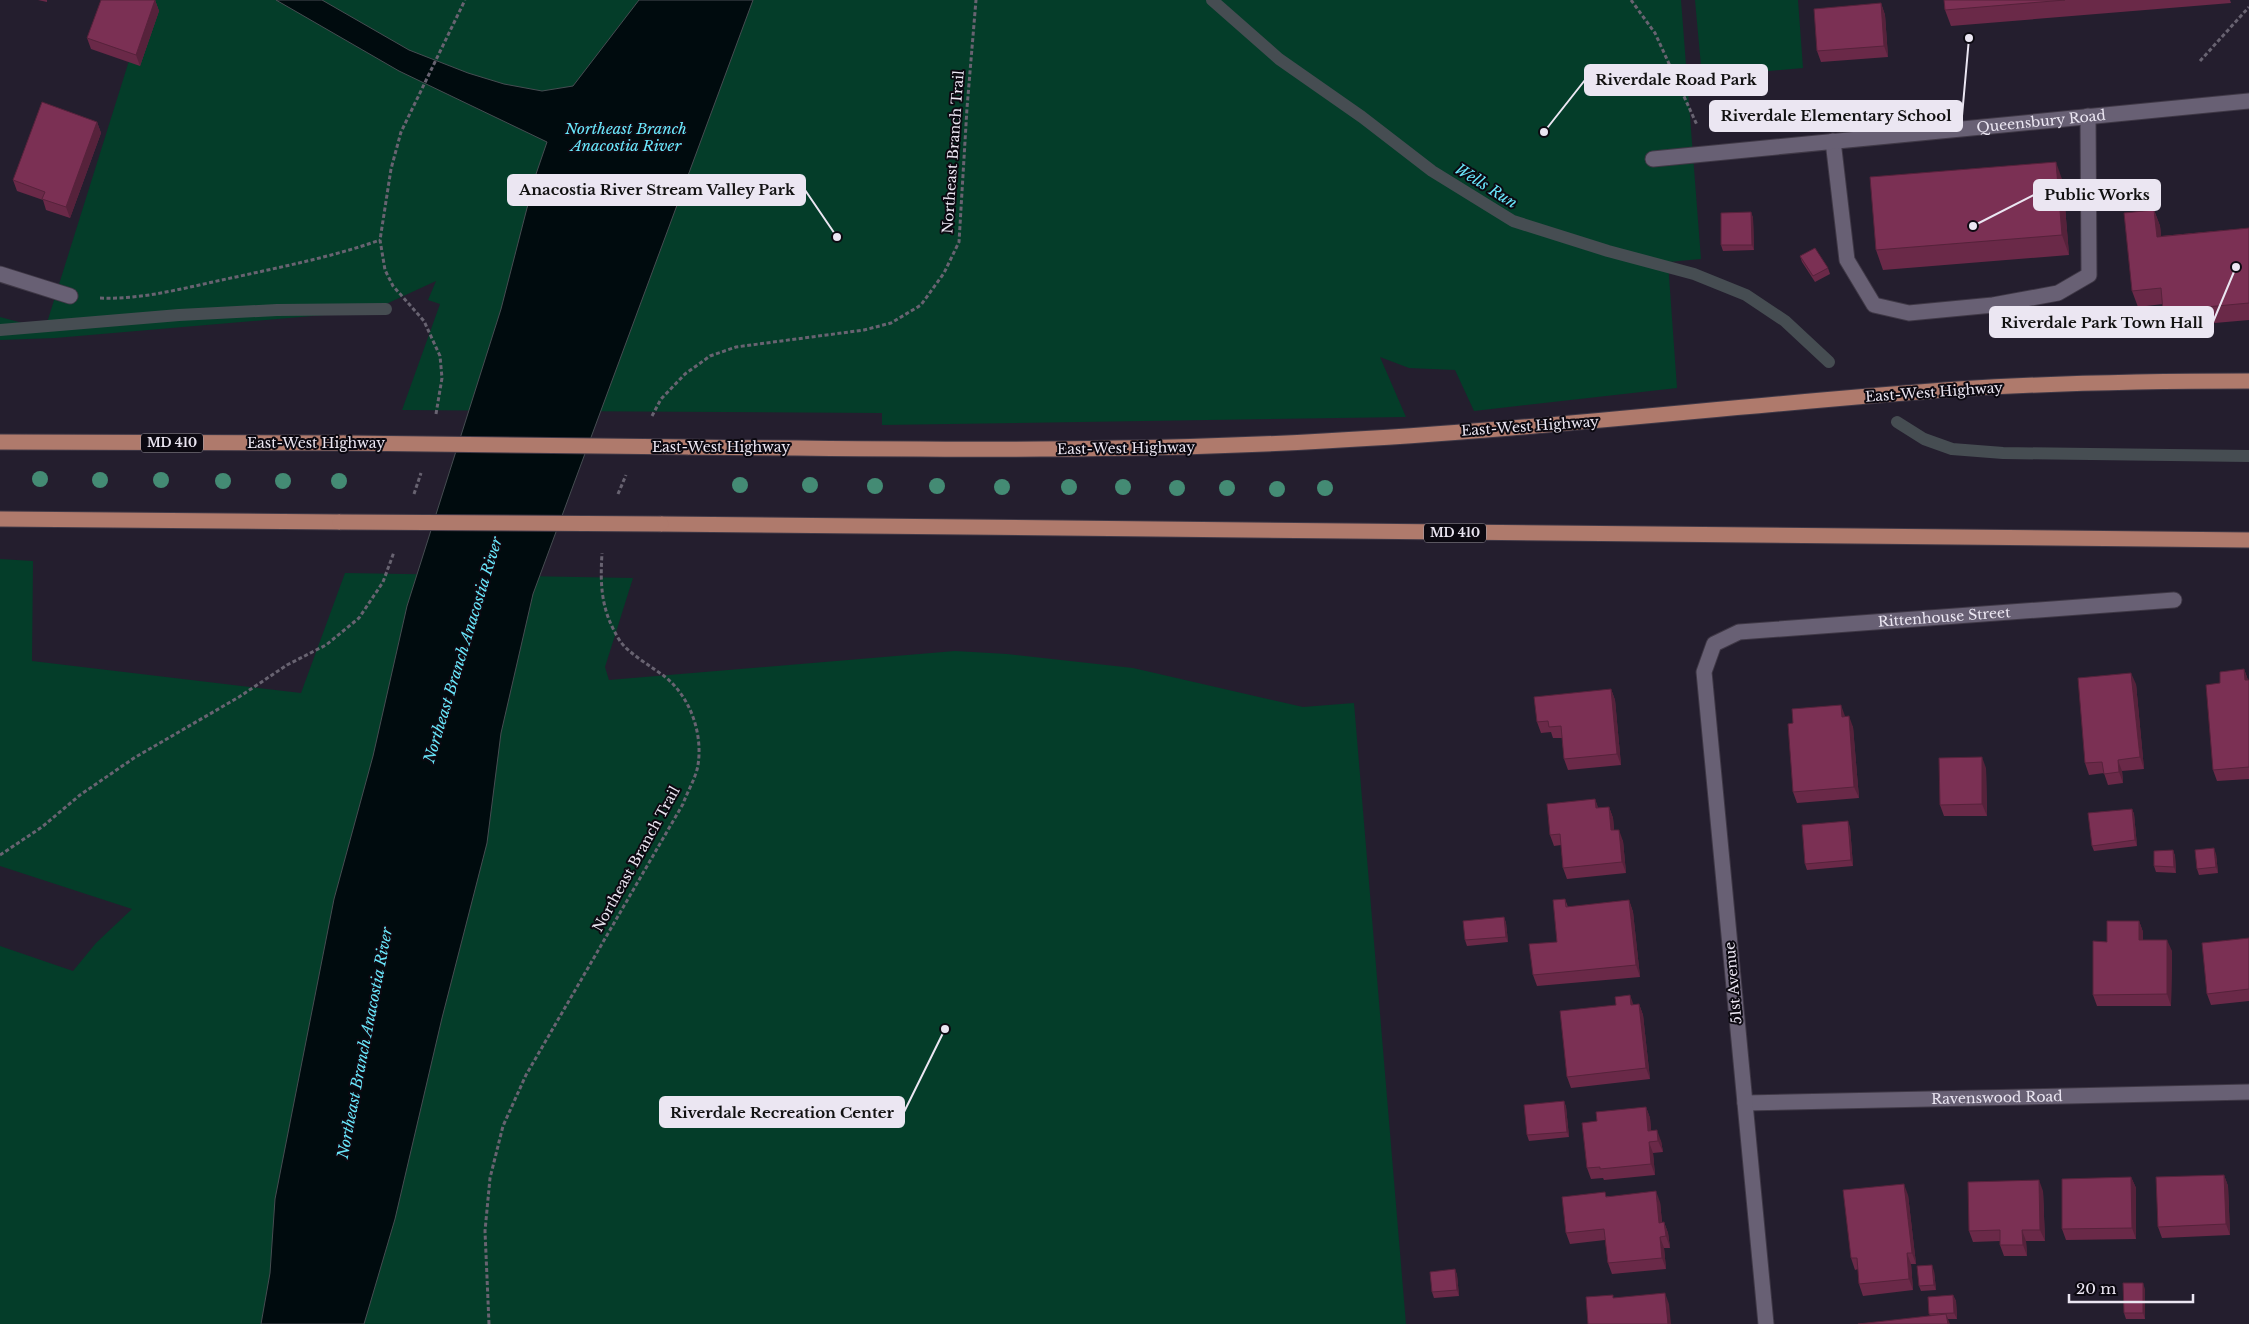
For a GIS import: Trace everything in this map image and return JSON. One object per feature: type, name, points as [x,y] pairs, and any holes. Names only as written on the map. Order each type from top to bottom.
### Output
[{"type":"main road","name":"East-West Highway","points":[[0,442],[1167,448],[1326,441],[1566,424],[1954,390],[2074,383],[2249,381]]},
{"type":"main road","name":"MD 410","points":[[0,519],[2249,540]]},
{"type":"street","name":"Queensbury Road","points":[[1653,159],[2249,101]]},
{"type":"street","points":[[1834,141],[1846,260],[1874,304],[1909,313],[1993,305],[2058,293],[2089,275],[2088,116]]},
{"type":"street","points":[[0,274],[70,296]]},
{"type":"street","name":"Rittenhouse Street","points":[[1714,644],[1739,632],[2174,600]]},
{"type":"street","name":"51st Avenue","points":[[1714,644],[1704,672],[1766,1324]]},
{"type":"street","name":"Ravenswood Road","points":[[1745,1103],[2249,1092]]},
{"type":"path","points":[[407,302],[393,286],[385,270],[380,240],[391,169],[401,132],[409,113],[465,0]]},
{"type":"path","name":"Northeast Branch Trail","points":[[648,424],[661,399],[685,374],[710,356],[736,346],[864,330],[890,323],[921,305],[944,273],[958,242],[976,0]]},
{"type":"path","points":[[1631,0],[1655,33],[1683,98],[1710,153]]},
{"type":"path","points":[[2200,61],[2249,7]]},
{"type":"path","points":[[70,296],[115,298],[161,293],[312,261],[380,240]]},
{"type":"path","points":[[618,495],[629,467]]},
{"type":"path","name":"Northeast Branch Trail","points":[[489,1324],[485,1231],[490,1178],[503,1126],[526,1075],[682,804],[698,766],[698,732],[687,702],[672,682],[620,642],[606,612],[600,586],[602,550]]},
{"type":"path","points":[[0,855],[42,827],[80,795],[134,758],[192,726]]},
{"type":"green space","points":[[148,0],[1681,0],[1701,259],[1668,262],[1677,388],[1474,411],[1455,370],[1409,368],[1380,357],[1406,417],[882,425],[882,413],[402,410],[440,304],[428,300],[436,281],[371,311],[55,338],[0,340],[0,317],[45,329]]},
{"type":"green space","points":[[1695,0],[1798,0],[1803,68],[1702,77]]},
{"type":"green space","points":[[0,559],[33,561],[32,661],[301,693],[345,573],[633,578],[605,667],[609,680],[955,651],[1007,654],[1133,668],[1303,707],[1354,703],[1406,1324],[0,1324],[0,946],[73,971],[96,943],[132,909],[0,866]]},
{"type":"water","name":"Northeast Branch Anacostia River","points":[[276,0],[322,0],[409,50],[468,73],[504,84],[542,91],[573,86],[639,0],[753,0],[533,594],[501,733],[487,843],[442,1018],[395,1219],[364,1324],[261,1324],[270,1273],[275,1199],[334,899],[373,756],[407,606],[501,309],[535,177],[547,142],[399,71]]},
{"type":"building","points":[[101,0],[155,0],[136,55],[87,38]]},
{"type":"building","points":[[1944,0],[2065,0],[1945,10]]},
{"type":"building","points":[[1881,3],[1884,46],[1817,51],[1814,9]]},
{"type":"building","points":[[42,102],[97,122],[66,207],[42,199],[45,192],[13,180]]},
{"type":"building","points":[[2056,162],[2062,235],[1876,250],[1870,177]]},
{"type":"building","points":[[2154,210],[2157,237],[2249,228],[2249,303],[2163,311],[2161,288],[2132,291],[2124,213]]},
{"type":"building","points":[[1751,212],[1752,245],[1721,245],[1721,213]]},
{"type":"building","points":[[1815,248],[1828,268],[1813,276],[1800,256]]},
{"type":"building","points":[[2244,669],[2245,680],[2249,680],[2249,767],[2213,770],[2206,685],[2220,683],[2220,672]]},
{"type":"building","points":[[2131,673],[2140,757],[2118,760],[2119,772],[2104,774],[2102,762],[2085,763],[2078,678]]},
{"type":"building","points":[[1611,689],[1617,754],[1564,759],[1561,726],[1549,727],[1548,721],[1537,722],[1534,697]]},
{"type":"building","points":[[1841,705],[1842,717],[1849,716],[1854,787],[1793,792],[1788,724],[1793,723],[1792,709]]},
{"type":"building","points":[[1982,757],[1982,804],[1940,805],[1939,758]]},
{"type":"building","points":[[1595,799],[1596,808],[1609,807],[1611,830],[1619,830],[1622,862],[1563,868],[1560,834],[1550,835],[1547,804]]},
{"type":"building","points":[[2132,809],[2135,840],[2092,846],[2088,813]]},
{"type":"building","points":[[1848,821],[1851,860],[1805,864],[1802,825]]},
{"type":"building","points":[[2214,848],[2216,867],[2197,869],[2195,850]]},
{"type":"building","points":[[2173,850],[2174,867],[2154,866],[2154,851]]},
{"type":"building","points":[[1565,899],[1566,907],[1629,900],[1636,965],[1533,975],[1529,944],[1557,942],[1553,900]]},
{"type":"building","points":[[1504,917],[1506,937],[1465,940],[1463,921]]},
{"type":"building","points":[[2107,921],[2139,921],[2139,940],[2167,940],[2167,994],[2093,995],[2093,941],[2107,942]]},
{"type":"building","points":[[2249,938],[2249,989],[2207,994],[2202,943]]},
{"type":"building","points":[[1630,995],[1631,1005],[1639,1004],[1646,1068],[1567,1077],[1560,1011],[1616,1005],[1615,997]]},
{"type":"building","points":[[1564,1101],[1567,1132],[1527,1135],[1524,1105]]},
{"type":"building","points":[[1646,1107],[1648,1131],[1657,1130],[1658,1141],[1649,1142],[1651,1164],[1600,1169],[1600,1167],[1587,1168],[1582,1123],[1597,1121],[1596,1112]]},
{"type":"building","points":[[2224,1175],[2226,1224],[2158,1227],[2156,1177]]},
{"type":"building","points":[[2131,1177],[2132,1228],[2062,1229],[2062,1179]]},
{"type":"building","points":[[2039,1180],[2040,1230],[2022,1230],[2023,1245],[2000,1245],[2000,1230],[1969,1231],[1968,1182]]},
{"type":"building","points":[[1904,1184],[1912,1253],[1907,1253],[1909,1279],[1859,1284],[1857,1258],[1851,1258],[1843,1190]]},
{"type":"building","points":[[1656,1191],[1659,1223],[1664,1222],[1666,1236],[1660,1237],[1662,1258],[1608,1263],[1604,1229],[1566,1233],[1562,1197],[1605,1192],[1606,1197]]},
{"type":"building","points":[[1932,1265],[1934,1285],[1919,1286],[1917,1266]]},
{"type":"building","points":[[1455,1269],[1457,1290],[1432,1292],[1430,1272]]},
{"type":"building","points":[[2123,1283],[2143,1283],[2143,1313],[2124,1313]]},
{"type":"building","points":[[1665,1293],[1668,1324],[1588,1324],[1586,1297],[1613,1295],[1613,1298]]},
{"type":"building","points":[[1953,1295],[1954,1313],[1929,1314],[1928,1297]]},
{"type":"building","points":[[1946,1314],[1948,1324],[1858,1324]]},
{"type":"waterway","name":"Wells Run","points":[[1212,0],[1279,59],[1362,117],[1432,171],[1513,221],[1608,251],[1694,274],[1746,295],[1785,321],[1829,362]]},
{"type":"waterway","points":[[0,330],[179,315],[277,310],[386,309]]},
{"type":"waterway","points":[[1897,422],[1924,439],[1952,449],[2003,453],[2249,456]]},
{"type":"place","name":"Riverdale Elementary School","points":[[1969,38]]},
{"type":"place","name":"Riverdale Road Park","points":[[1544,132]]},
{"type":"place","name":"Public Works","points":[[1973,226]]},
{"type":"place","name":"Anacostia River Stream Valley Park","points":[[837,237]]},
{"type":"place","name":"Riverdale Park Town Hall","points":[[2236,267]]},
{"type":"place","name":"Riverdale Recreation Center","points":[[945,1029]]}]
